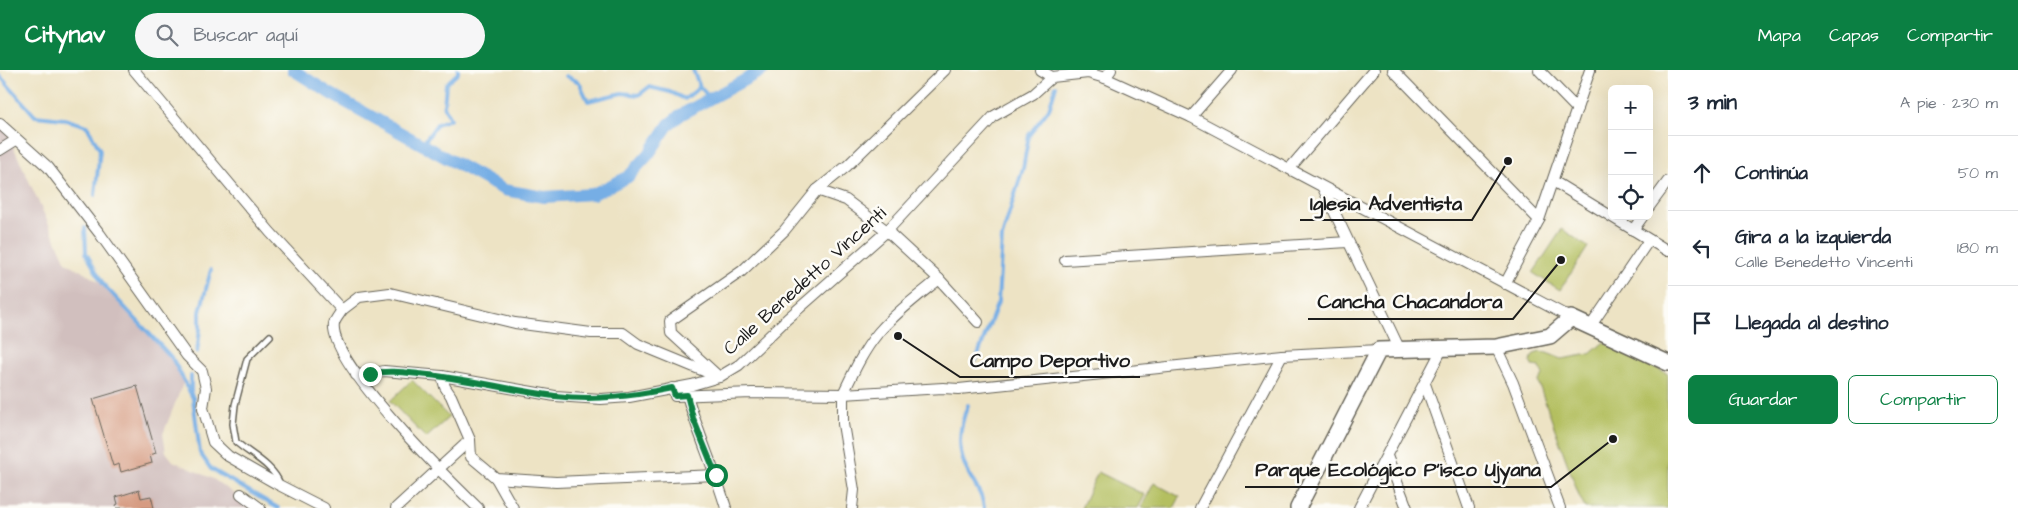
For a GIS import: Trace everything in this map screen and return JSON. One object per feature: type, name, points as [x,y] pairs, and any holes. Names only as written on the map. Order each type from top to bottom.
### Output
[{"type":"street","points":[[134,70],[270,232],[342,310]]},
{"type":"street","points":[[719,377],[671,333],[670,321],[742,271],[784,231],[817,190],[847,166],[945,70]]},
{"type":"street","points":[[1040,70],[1052,77],[1088,73],[1108,74],[1290,168],[1505,284],[1571,318],[1668,363]]},
{"type":"street","points":[[1190,117],[1232,70]]},
{"type":"street","points":[[1290,168],[1374,70]]},
{"type":"street","points":[[1393,70],[1539,220]]},
{"type":"street","points":[[1539,70],[1577,109]]},
{"type":"street","points":[[1505,284],[1539,220],[1590,70]]},
{"type":"street","name":"Calle Benedetto Vincenti","points":[[356,375],[384,371],[442,376],[555,396],[601,399],[630,397],[719,377],[739,365],[787,319],[887,230],[994,116],[1033,94],[1052,77]]},
{"type":"street","points":[[0,124],[48,167],[100,234],[187,356],[202,371],[206,388],[203,408],[213,442],[228,456],[282,487],[324,508]]},
{"type":"street","points":[[0,150],[16,140]]},
{"type":"street","points":[[1553,181],[1668,251]]},
{"type":"street","points":[[1653,202],[1668,181]]},
{"type":"street","points":[[1324,188],[1400,350]]},
{"type":"street","points":[[817,190],[846,200],[887,230],[939,279],[978,322]]},
{"type":"street","points":[[1633,230],[1640,220]]},
{"type":"street","points":[[1590,327],[1649,240]]},
{"type":"street","points":[[1065,260],[1348,242]]},
{"type":"street","points":[[852,508],[854,490],[843,424],[843,394],[860,359],[877,334],[892,318],[939,279]]},
{"type":"street","points":[[478,508],[438,469],[356,375],[336,335],[334,323],[342,310],[359,297],[390,293],[515,323],[591,333],[624,333],[638,344],[719,377]]},
{"type":"street","points":[[672,388],[675,396],[752,393],[843,394],[943,388],[959,389],[1282,355],[1496,347],[1550,336],[1571,318]]},
{"type":"street","points":[[1496,347],[1513,383],[1560,508]]},
{"type":"street","points":[[1359,508],[1442,349]]},
{"type":"street","points":[[1298,508],[1380,350]]},
{"type":"street","points":[[1200,508],[1282,355]]},
{"type":"street","points":[[442,376],[470,440],[472,457],[496,478],[513,508]]},
{"type":"street","points":[[1425,384],[1470,508]]},
{"type":"street","points":[[687,395],[695,424],[716,475],[726,508]]},
{"type":"street","points":[[396,508],[470,440]]},
{"type":"street","points":[[1387,456],[1407,508]]},
{"type":"street","points":[[496,478],[556,482],[716,475]]},
{"type":"street","points":[[241,494],[260,508]]},
{"type":"lane","points":[[270,336],[247,359],[235,405],[233,424],[236,442],[270,468],[278,477],[282,487]]},
{"type":"shaded area","points":[[0,124],[7,133],[66,262],[103,284],[172,358],[184,381],[163,434],[166,452],[173,461],[213,479],[255,508],[0,508]]},
{"type":"green space","points":[[1562,229],[1588,247],[1560,290],[1533,273]]},
{"type":"green space","points":[[1604,342],[1668,374],[1668,508],[1585,508],[1579,496],[1538,382],[1543,375],[1540,367],[1532,366],[1530,361],[1534,354],[1540,352],[1562,359],[1590,354]]},
{"type":"green space","points":[[412,380],[449,417],[426,438],[390,401]]},
{"type":"green space","points":[[1098,472],[1145,495],[1138,508],[1081,508]]},
{"type":"green space","points":[[1154,483],[1180,497],[1174,508],[1141,508]]},
{"type":"building","points":[[137,386],[156,453],[150,455],[152,463],[121,472],[119,464],[113,466],[93,399]]},
{"type":"building","points":[[139,490],[141,498],[151,496],[154,508],[117,508],[116,497]]},
{"type":"waterway","points":[[293,70],[331,94],[504,190],[544,197],[593,194],[628,177],[649,154],[669,124],[682,114],[763,70]]},
{"type":"waterway","points":[[422,145],[437,124],[450,119],[444,106],[446,84],[458,73],[458,70]]},
{"type":"waterway","points":[[693,70],[700,87],[711,99]]},
{"type":"waterway","points":[[0,76],[35,116],[64,119],[87,126],[100,150],[95,195]]},
{"type":"waterway","points":[[566,76],[579,82],[588,101],[622,93],[639,95],[649,87],[670,92],[685,99],[700,87]]},
{"type":"waterway","points":[[976,360],[998,302],[1002,237],[1023,168],[1029,135],[1049,109],[1056,86]]},
{"type":"waterway","points":[[85,228],[86,253],[103,284],[172,358],[193,398]]},
{"type":"waterway","points":[[197,353],[200,312],[211,270]]},
{"type":"waterway","points":[[191,376],[191,391]]},
{"type":"waterway","points":[[193,398],[200,453],[211,469],[278,508]]},
{"type":"waterway","points":[[968,405],[962,423],[960,441],[962,458],[981,496],[984,508]]},
{"type":"place","name":"Iglesia Adventista","points":[[1508,161]]},
{"type":"place","name":"Cancha Chacandora","points":[[1561,260]]},
{"type":"place","name":"Campo Deportivo","points":[[898,336]]},
{"type":"place","name":"Parque Ecológico P'isco Ujyana","points":[[1613,439]]},
{"type":"route","points":[[370,374],[384,371],[442,376],[555,396],[601,399],[630,397],[672,388],[675,396],[687,395],[693,418],[716,475]]}]
